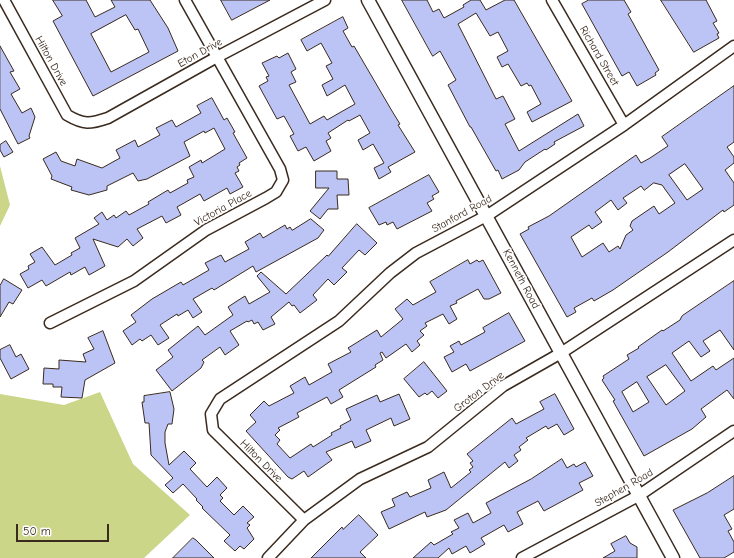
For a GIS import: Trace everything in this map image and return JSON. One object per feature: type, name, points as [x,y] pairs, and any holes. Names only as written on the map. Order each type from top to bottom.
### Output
[{"type":"street","name":"Hilton Drive","points":[[4,0],[67,115],[86,124]]},
{"type":"street","name":"Victoria Place","points":[[50,323],[134,281],[206,230],[276,192],[283,180],[280,169],[186,0]]},
{"type":"street","name":"Eton Drive","points":[[86,124],[108,118],[217,57],[325,0]]},
{"type":"street","name":"Kenneth Road","points":[[368,0],[488,215],[638,496],[673,558]]},
{"type":"street","name":"Richard Street","points":[[552,0],[624,125]]},
{"type":"street","name":"Stanford Road","points":[[211,414],[220,399],[339,321],[390,272],[416,253],[488,215],[624,125],[734,46]]},
{"type":"street","name":"Groton Drive","points":[[268,558],[304,520],[360,480],[428,447],[503,386],[561,353],[734,240]]},
{"type":"street","name":"Hilton Drive","points":[[211,414],[213,430],[304,520]]},
{"type":"street","name":"Stephen Road","points":[[522,558],[638,496],[734,432]]},
{"type":"green space","points":[[0,166],[10,205],[0,226]]},
{"type":"green space","points":[[100,392],[133,464],[190,515],[144,558],[0,558],[0,394],[64,405]]},
{"type":"building","points":[[53,0],[86,0],[95,17],[115,7],[111,0],[150,0],[168,28],[178,51],[93,96],[53,21],[62,16]],"holes":[[[126,15],[135,30],[138,29],[149,52],[111,72],[91,34]]]},
{"type":"building","points":[[221,0],[270,0],[232,20]]},
{"type":"building","points":[[402,0],[427,0],[433,12],[439,9],[444,18],[464,7],[463,5],[471,0],[480,0],[486,10],[505,0],[514,0],[572,101],[532,122],[527,112],[541,104],[531,85],[529,86],[527,83],[521,86],[508,64],[502,67],[497,57],[508,51],[498,32],[490,36],[476,13],[458,24],[496,99],[503,96],[515,119],[505,124],[519,151],[578,114],[584,126],[554,142],[555,144],[525,162],[519,170],[502,179],[498,170],[496,171],[470,127],[448,85],[456,80],[440,51],[433,56]]},
{"type":"building","points":[[589,0],[624,0],[631,12],[628,14],[659,70],[655,73],[656,75],[637,86],[629,72],[622,76],[582,4]]},
{"type":"building","points":[[661,0],[706,0],[717,21],[713,23],[719,33],[717,34],[719,38],[694,52]]},
{"type":"building","points":[[343,17],[348,28],[343,31],[352,47],[354,46],[400,124],[398,125],[415,152],[388,167],[391,172],[379,179],[374,168],[384,163],[373,144],[363,150],[358,140],[370,133],[360,115],[349,121],[348,120],[328,133],[331,138],[326,141],[331,151],[314,161],[306,147],[298,151],[290,136],[294,134],[284,116],[277,119],[259,86],[268,81],[266,77],[269,76],[262,63],[277,56],[279,58],[288,53],[296,69],[291,72],[296,82],[289,85],[310,124],[324,116],[327,120],[355,104],[345,85],[327,96],[322,85],[333,79],[326,66],[332,63],[321,43],[307,51],[301,40]]},
{"type":"building","points":[[0,46],[14,71],[10,72],[20,89],[11,94],[22,113],[31,108],[35,117],[29,136],[30,138],[18,144],[0,109]]},
{"type":"building","points":[[734,86],[734,142],[727,147],[734,157],[734,163],[725,170],[734,183],[734,205],[724,212],[723,210],[668,252],[613,290],[594,301],[592,298],[574,308],[576,312],[567,317],[520,234],[529,229],[528,227],[549,216],[636,155],[641,163],[668,146],[662,137]],"holes":[[[685,164],[703,189],[687,200],[669,175]],[[654,183],[662,185],[675,203],[659,214],[654,206],[632,221],[630,226],[633,230],[626,235],[620,249],[618,246],[609,252],[603,243],[582,257],[571,237],[589,225],[592,229],[602,222],[595,212],[611,200],[618,210],[627,203],[623,198],[641,186],[644,190]]]},
{"type":"building","points":[[212,98],[224,120],[227,118],[235,132],[233,133],[247,158],[239,163],[240,165],[237,167],[239,171],[235,173],[243,187],[230,194],[227,188],[204,201],[200,194],[177,207],[181,215],[166,223],[162,216],[137,229],[143,238],[133,246],[127,239],[118,247],[93,239],[105,266],[89,275],[85,267],[71,275],[70,272],[46,286],[42,280],[28,288],[20,274],[29,269],[28,266],[35,262],[30,254],[42,247],[55,265],[72,255],[71,253],[80,248],[75,238],[99,224],[94,218],[102,212],[107,220],[114,215],[116,218],[126,211],[129,215],[149,204],[148,202],[168,190],[170,193],[188,183],[187,180],[194,177],[189,167],[201,160],[202,163],[225,149],[214,128],[205,133],[204,131],[184,142],[190,156],[147,179],[138,181],[133,173],[107,186],[107,190],[89,195],[71,190],[72,187],[51,179],[52,176],[43,159],[56,152],[61,161],[75,166],[77,159],[102,168],[120,158],[116,150],[135,140],[138,147],[160,135],[156,128],[172,120],[176,127],[201,113],[197,106]]},
{"type":"building","points":[[6,141],[13,152],[4,157],[0,150],[0,145]]},
{"type":"building","points":[[316,171],[337,171],[337,179],[348,179],[349,195],[337,195],[338,209],[328,209],[320,219],[310,211],[329,188],[316,188]]},
{"type":"building","points":[[429,175],[439,192],[432,196],[434,199],[427,203],[432,211],[397,229],[393,222],[387,225],[386,222],[379,225],[369,208]]},
{"type":"building","points":[[311,219],[324,230],[318,238],[256,272],[253,266],[214,290],[212,288],[193,299],[202,312],[193,318],[188,310],[178,316],[177,314],[160,325],[169,338],[158,345],[151,335],[142,341],[140,339],[132,345],[123,331],[136,322],[131,315],[152,299],[181,282],[183,285],[209,270],[205,263],[221,255],[225,262],[249,249],[245,242],[260,233],[263,238],[285,225],[287,229],[290,227],[292,230]]},
{"type":"building","points":[[357,224],[377,243],[365,255],[359,250],[342,268],[347,272],[334,285],[328,279],[313,295],[317,300],[300,313],[294,305],[292,306],[289,302],[271,317],[275,324],[263,330],[258,322],[254,324],[252,320],[247,321],[230,331],[239,345],[225,355],[220,347],[202,360],[204,362],[201,368],[172,391],[156,370],[173,357],[168,350],[198,326],[205,335],[233,315],[228,307],[245,296],[249,304],[270,292],[257,276],[261,272],[286,294],[327,255],[328,256]]},
{"type":"building","points":[[468,260],[470,264],[477,260],[479,262],[483,260],[501,293],[489,299],[484,299],[478,289],[456,301],[457,303],[450,306],[457,319],[449,324],[443,314],[425,323],[427,326],[420,331],[424,335],[417,341],[420,345],[412,352],[406,344],[386,358],[382,352],[380,353],[383,360],[375,365],[376,367],[339,390],[343,397],[331,404],[327,397],[297,413],[299,417],[278,428],[280,430],[275,435],[280,440],[277,444],[290,458],[311,444],[313,447],[332,435],[331,433],[341,428],[340,426],[351,420],[346,409],[377,395],[380,402],[399,394],[410,419],[394,426],[391,418],[366,430],[371,441],[355,448],[352,441],[326,452],[332,460],[308,477],[304,471],[292,479],[288,477],[246,431],[256,422],[250,415],[264,401],[269,406],[294,393],[290,386],[305,377],[309,385],[332,372],[328,364],[351,352],[348,348],[377,330],[381,337],[403,319],[395,309],[407,299],[413,305],[436,292],[430,282]]},
{"type":"building","points":[[4,279],[22,290],[13,304],[9,302],[0,317],[0,286]]},
{"type":"building","points":[[734,281],[734,350],[720,330],[703,341],[710,351],[701,357],[689,341],[672,353],[691,381],[713,366],[716,370],[734,358],[734,399],[727,390],[701,409],[706,417],[692,429],[644,456],[613,401],[615,400],[602,380],[604,378],[603,376],[629,359],[627,355],[639,348],[638,347],[662,330],[663,331],[680,320],[682,316]],"holes":[[[666,365],[685,391],[666,405],[647,377]],[[637,382],[649,402],[633,412],[622,392]]]},
{"type":"building","points":[[509,313],[525,341],[470,371],[466,364],[452,372],[444,357],[454,352],[450,346],[459,341],[461,345],[485,332],[483,328]]},
{"type":"building","points":[[103,331],[115,363],[85,380],[82,398],[61,397],[62,387],[53,387],[53,384],[43,384],[44,368],[59,369],[59,360],[86,362],[83,354],[94,349],[88,338]]},
{"type":"building","points":[[10,345],[16,357],[21,354],[29,369],[11,379],[0,358],[0,350]]},
{"type":"building","points":[[424,362],[447,391],[438,398],[432,391],[427,395],[425,393],[419,397],[404,379]]},
{"type":"building","points":[[170,392],[174,409],[172,424],[168,424],[165,432],[165,443],[169,465],[184,451],[196,463],[190,469],[207,487],[217,477],[227,488],[220,495],[223,498],[220,501],[234,515],[243,506],[254,517],[247,523],[250,525],[247,528],[254,539],[244,549],[240,546],[235,551],[224,541],[230,535],[202,508],[203,507],[196,500],[197,499],[183,484],[173,493],[165,485],[173,478],[151,455],[149,423],[145,423],[142,402],[144,402],[144,396]]},
{"type":"building","points":[[555,394],[574,429],[564,435],[557,424],[548,429],[546,426],[526,438],[528,440],[519,447],[521,450],[514,455],[518,461],[509,468],[505,462],[446,510],[427,517],[425,512],[389,529],[381,512],[395,506],[392,499],[407,492],[410,497],[431,488],[428,480],[444,472],[451,488],[471,472],[469,470],[473,467],[470,463],[473,461],[467,454],[512,418],[516,424],[544,409],[540,402]]},
{"type":"building","points":[[562,459],[567,468],[574,464],[576,467],[585,462],[593,476],[579,483],[583,490],[544,511],[538,501],[517,512],[523,524],[508,532],[504,525],[481,538],[485,544],[470,553],[466,546],[452,554],[449,548],[438,558],[413,558],[431,542],[434,545],[453,534],[451,532],[459,528],[454,520],[468,513],[473,523],[491,513],[486,503],[531,479]]},
{"type":"building","points":[[734,476],[734,509],[724,515],[732,529],[728,531],[734,542],[734,552],[724,558],[700,558],[673,510],[707,493]]},
{"type":"building","points":[[359,515],[378,535],[360,552],[366,558],[311,558],[342,527],[343,529]]},
{"type":"building","points":[[626,536],[630,543],[637,547],[637,558],[603,558],[615,551],[611,544]]},
{"type":"building","points":[[193,538],[196,540],[214,558],[173,558]]}]
